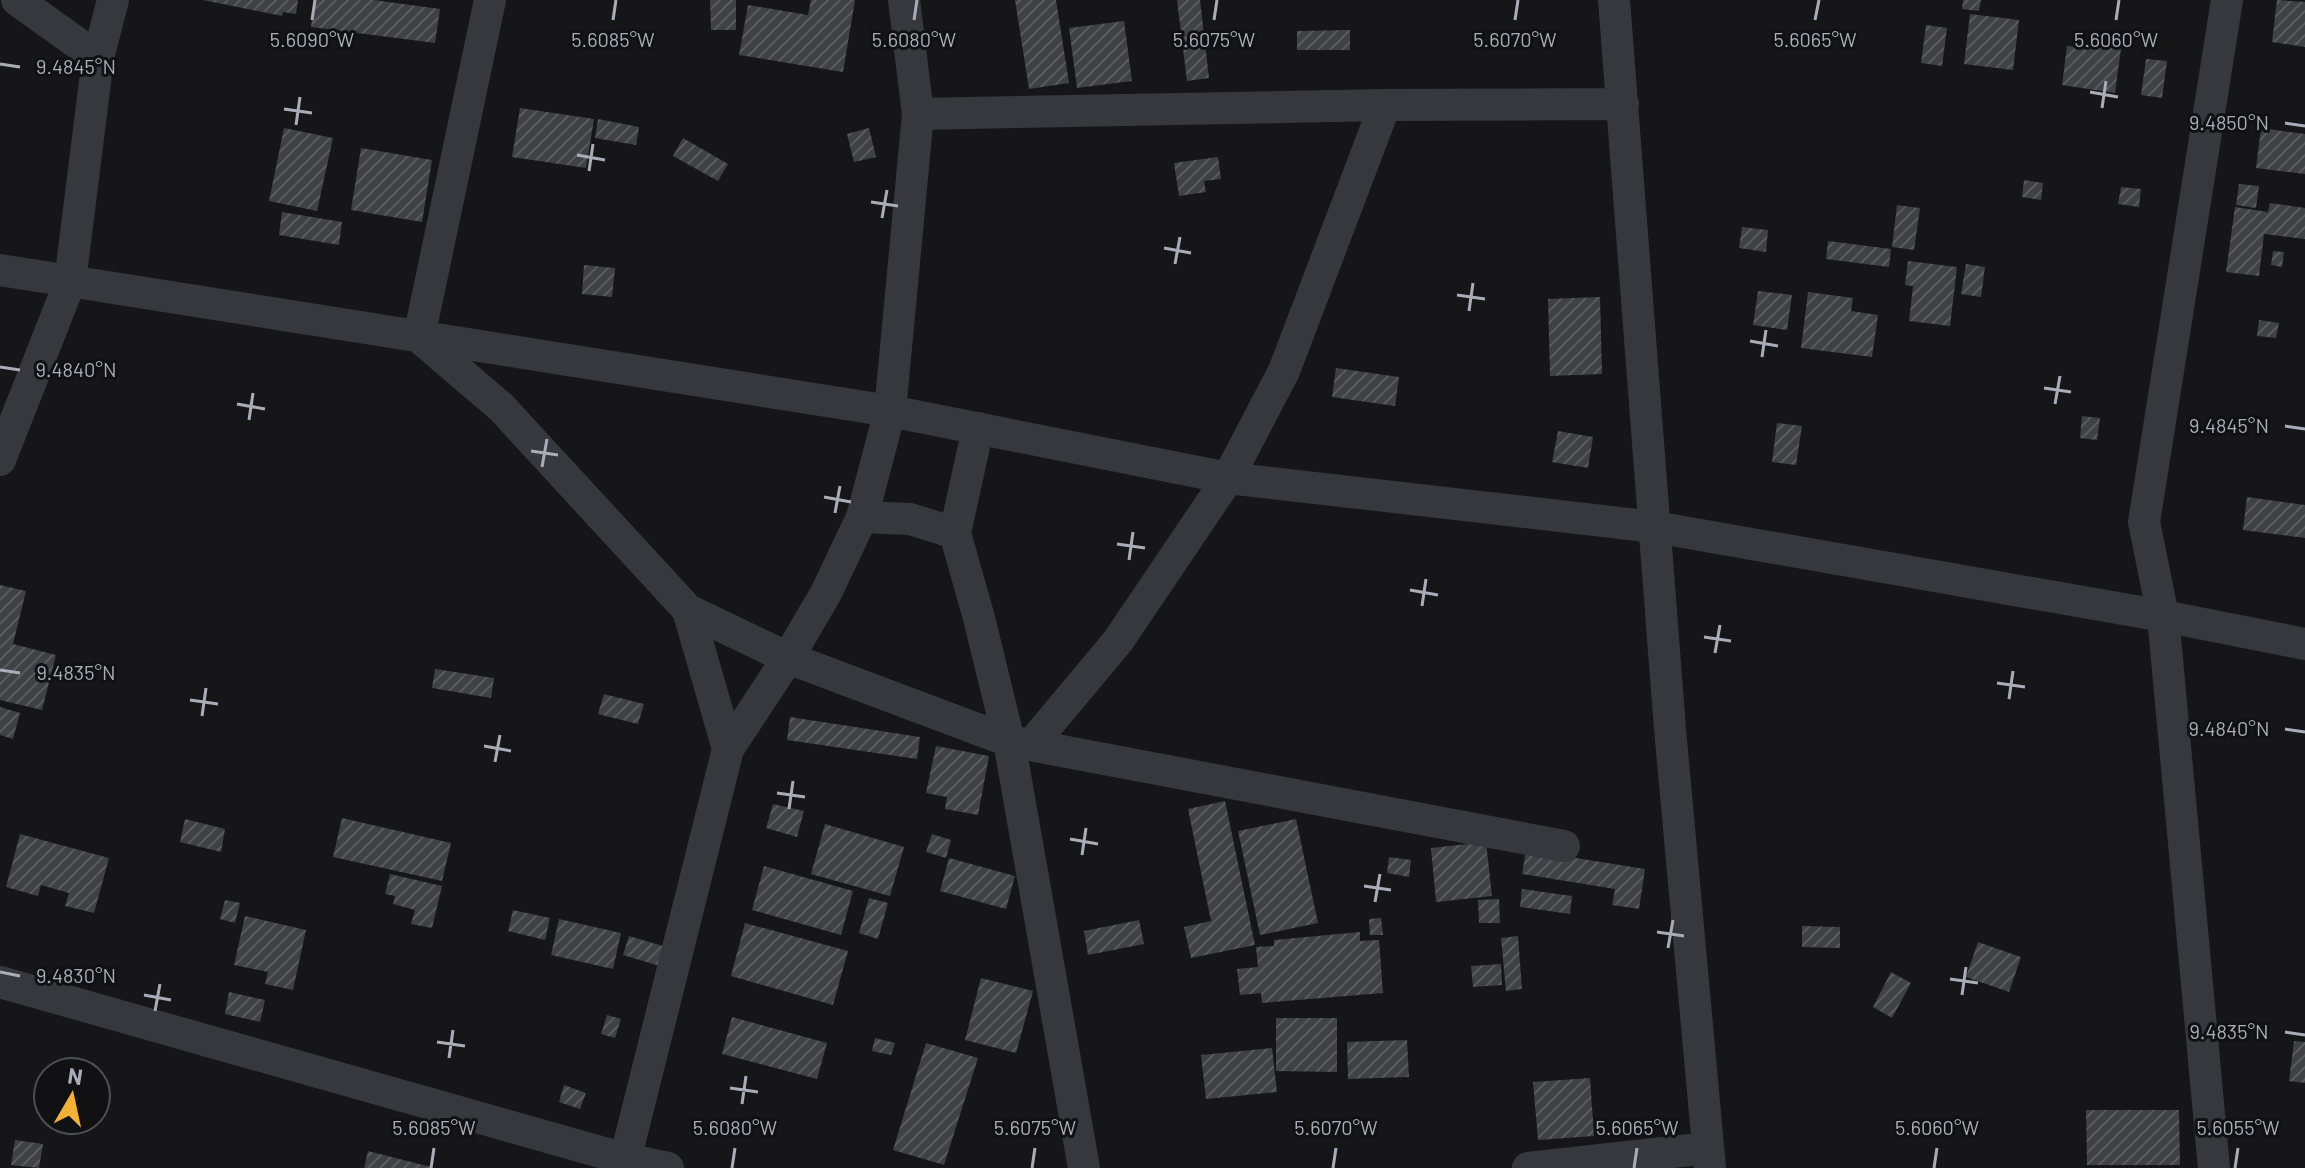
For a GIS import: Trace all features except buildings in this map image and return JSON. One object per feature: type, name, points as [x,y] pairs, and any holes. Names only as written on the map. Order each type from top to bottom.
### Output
[{"type":"street","points":[[17,0],[98,58]]},
{"type":"street","points":[[0,460],[70,282],[98,58],[113,0]]},
{"type":"street","points":[[419,337],[490,0]]},
{"type":"street","points":[[624,1164],[728,749],[826,593],[862,517],[890,411],[918,114],[904,0]]},
{"type":"street","points":[[1528,1168],[1709,1158],[1670,729],[1614,0]]},
{"type":"street","points":[[2214,1168],[2163,616],[2144,522],[2227,0]]},
{"type":"street","points":[[918,114],[1623,104]]},
{"type":"street","points":[[1020,743],[1118,641],[1228,478],[1284,371],[1385,105]]},
{"type":"street","points":[[0,270],[890,411],[1228,478],[1655,527],[2163,616],[2305,644]]},
{"type":"street","points":[[419,337],[501,407],[688,610],[788,658],[1020,743],[1564,846]]},
{"type":"street","points":[[978,428],[955,533],[1020,743],[1084,1168]]},
{"type":"street","points":[[862,517],[910,519],[955,533]]},
{"type":"street","points":[[688,610],[728,749]]},
{"type":"street","points":[[0,982],[624,1164],[668,1168]]}]
